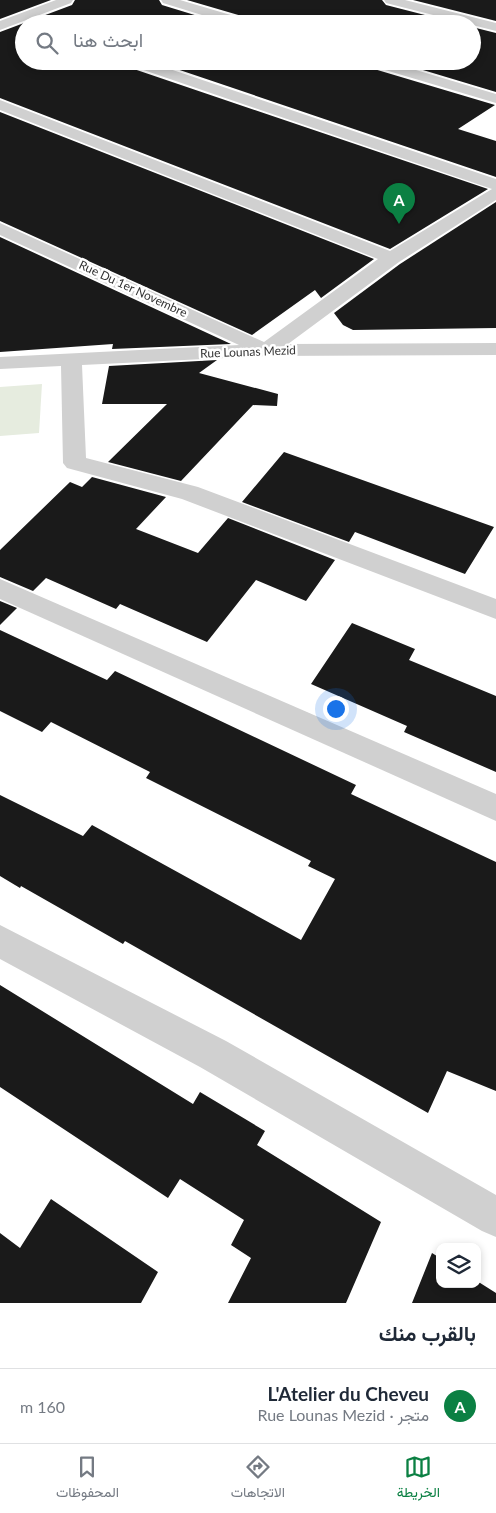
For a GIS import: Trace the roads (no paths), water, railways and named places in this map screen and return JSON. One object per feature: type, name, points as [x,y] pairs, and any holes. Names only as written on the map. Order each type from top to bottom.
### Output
[{"type":"street","points":[[28,15],[68,0]]},
{"type":"street","points":[[167,0],[216,15]]},
{"type":"street","points":[[390,0],[449,15]]},
{"type":"street","points":[[481,23],[496,27]]},
{"type":"street","points":[[157,70],[496,185]]},
{"type":"street","points":[[400,70],[496,99]]},
{"type":"street","points":[[0,105],[392,258]]},
{"type":"street","points":[[266,350],[392,258],[496,194]]},
{"type":"street","name":"Rue Du 1er Novembre","points":[[0,228],[266,350]]},
{"type":"street","name":"Rue Lounas Mezid","points":[[0,363],[266,350],[496,349]]},
{"type":"street","points":[[71,361],[75,463],[190,493],[496,609]]},
{"type":"street","points":[[0,588],[496,808]]},
{"type":"street","points":[[0,941],[213,1054],[496,1217]]},
{"type":"place","name":"L'Atelier du Cheveu","points":[[399,224]]}]
